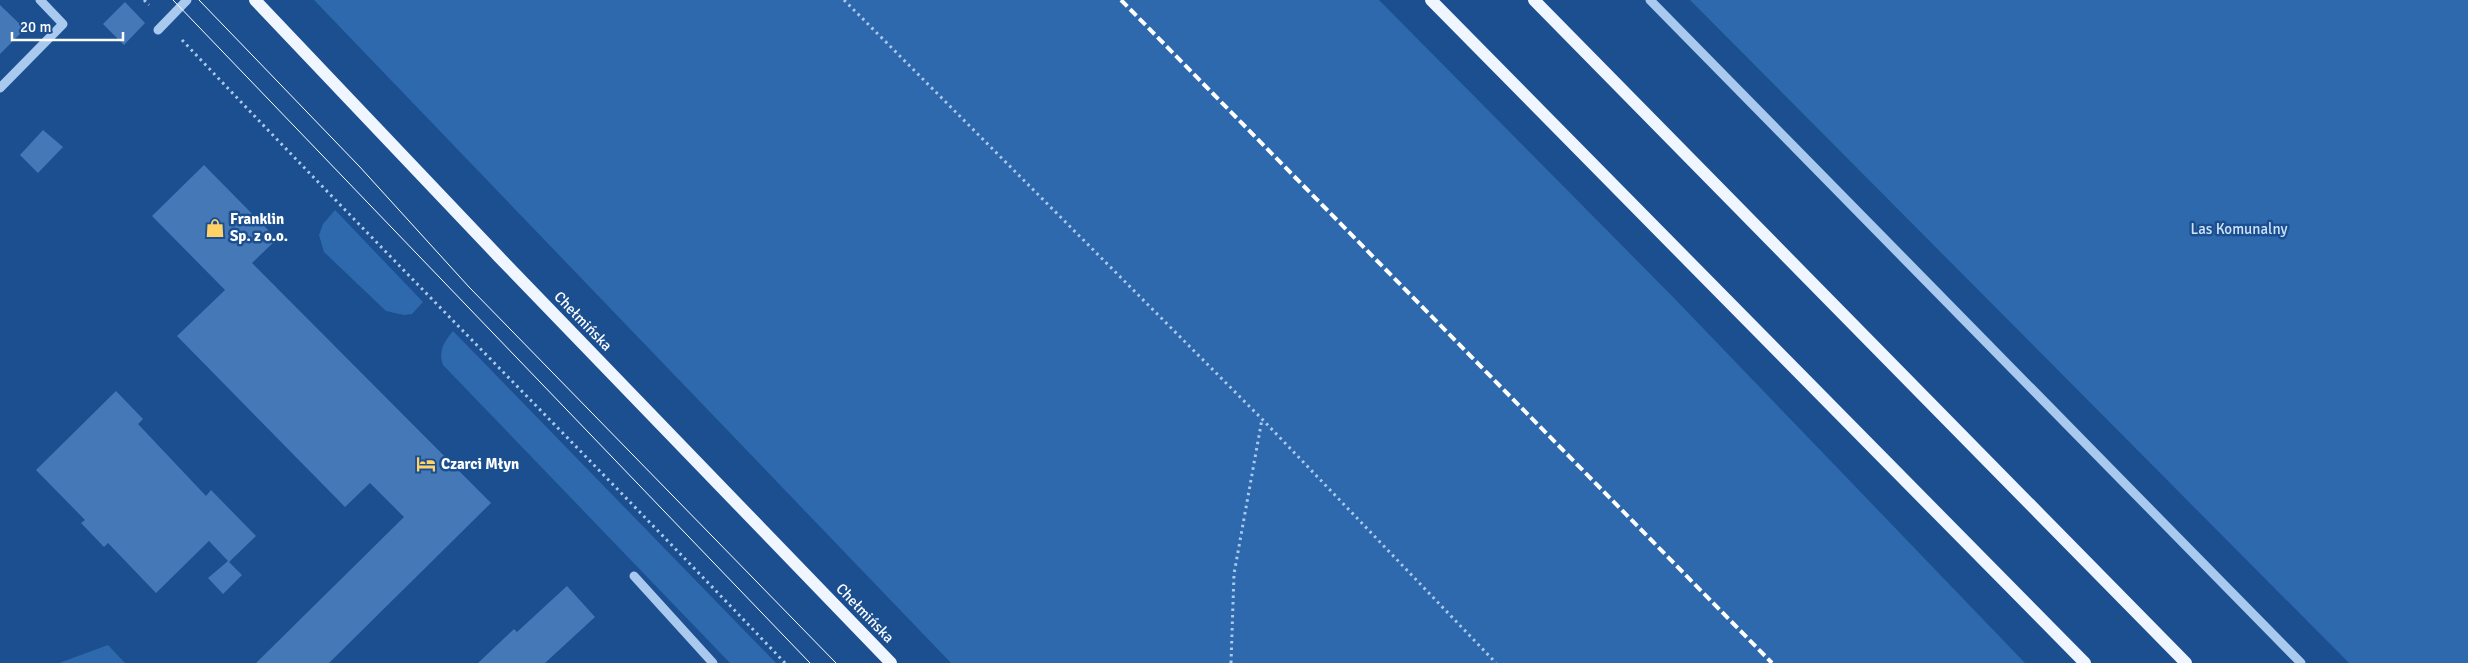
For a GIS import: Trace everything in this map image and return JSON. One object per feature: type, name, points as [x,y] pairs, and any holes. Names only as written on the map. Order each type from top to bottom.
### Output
[{"type":"main road","name":"Chełmińska","points":[[255,0],[498,257],[891,663]]},
{"type":"main road","points":[[1431,0],[2085,663]]},
{"type":"main road","points":[[1534,0],[2186,663]]},
{"type":"street","points":[[0,88],[63,24],[40,0]]},
{"type":"street","points":[[158,30],[187,0]]},
{"type":"street","points":[[1650,0],[2301,663]]},
{"type":"street","points":[[634,576],[713,663]]},
{"type":"path","points":[[144,0],[328,193],[451,317],[785,663]]},
{"type":"path","points":[[844,0],[1262,419],[1496,663]]},
{"type":"path","points":[[1231,663],[1234,574],[1262,419]]},
{"type":"green space","points":[[314,0],[1379,0],[1674,298],[2025,663],[951,663]]},
{"type":"green space","name":"Las Komunalny","points":[[1690,0],[2468,0],[2468,663],[2349,663]]},
{"type":"green space","points":[[335,210],[423,302],[412,314],[404,315],[386,311],[324,252],[319,235],[323,224]]},
{"type":"green space","points":[[453,331],[776,663],[730,663],[443,365],[441,355],[443,347]]},
{"type":"green space","points":[[108,645],[125,663],[59,663]]},
{"type":"building","points":[[125,2],[145,23],[124,45],[103,24]]},
{"type":"building","points":[[0,5],[25,29],[0,54]]},
{"type":"building","points":[[43,130],[63,147],[38,173],[20,155]]},
{"type":"building","points":[[204,165],[277,239],[252,263],[491,503],[329,663],[256,663],[404,517],[370,483],[345,507],[177,336],[225,290],[152,216]]},
{"type":"building","points":[[116,391],[143,419],[138,424],[206,496],[211,490],[256,536],[229,562],[242,575],[223,594],[208,578],[228,561],[209,541],[156,593],[108,543],[104,547],[81,523],[85,520],[36,470]]},
{"type":"building","points":[[567,586],[595,617],[545,663],[478,663],[514,629],[517,632]]},
{"type":"tram line","points":[[173,0],[810,663]]},
{"type":"tram line","points":[[199,0],[359,166],[469,287],[836,663]]},
{"type":"railway","points":[[1121,0],[1772,663]]},
{"type":"place","name":"Franklin Sp. z o.o.","points":[[215,228]]},
{"type":"place","name":"Czarci Młyn","points":[[426,464]]}]
